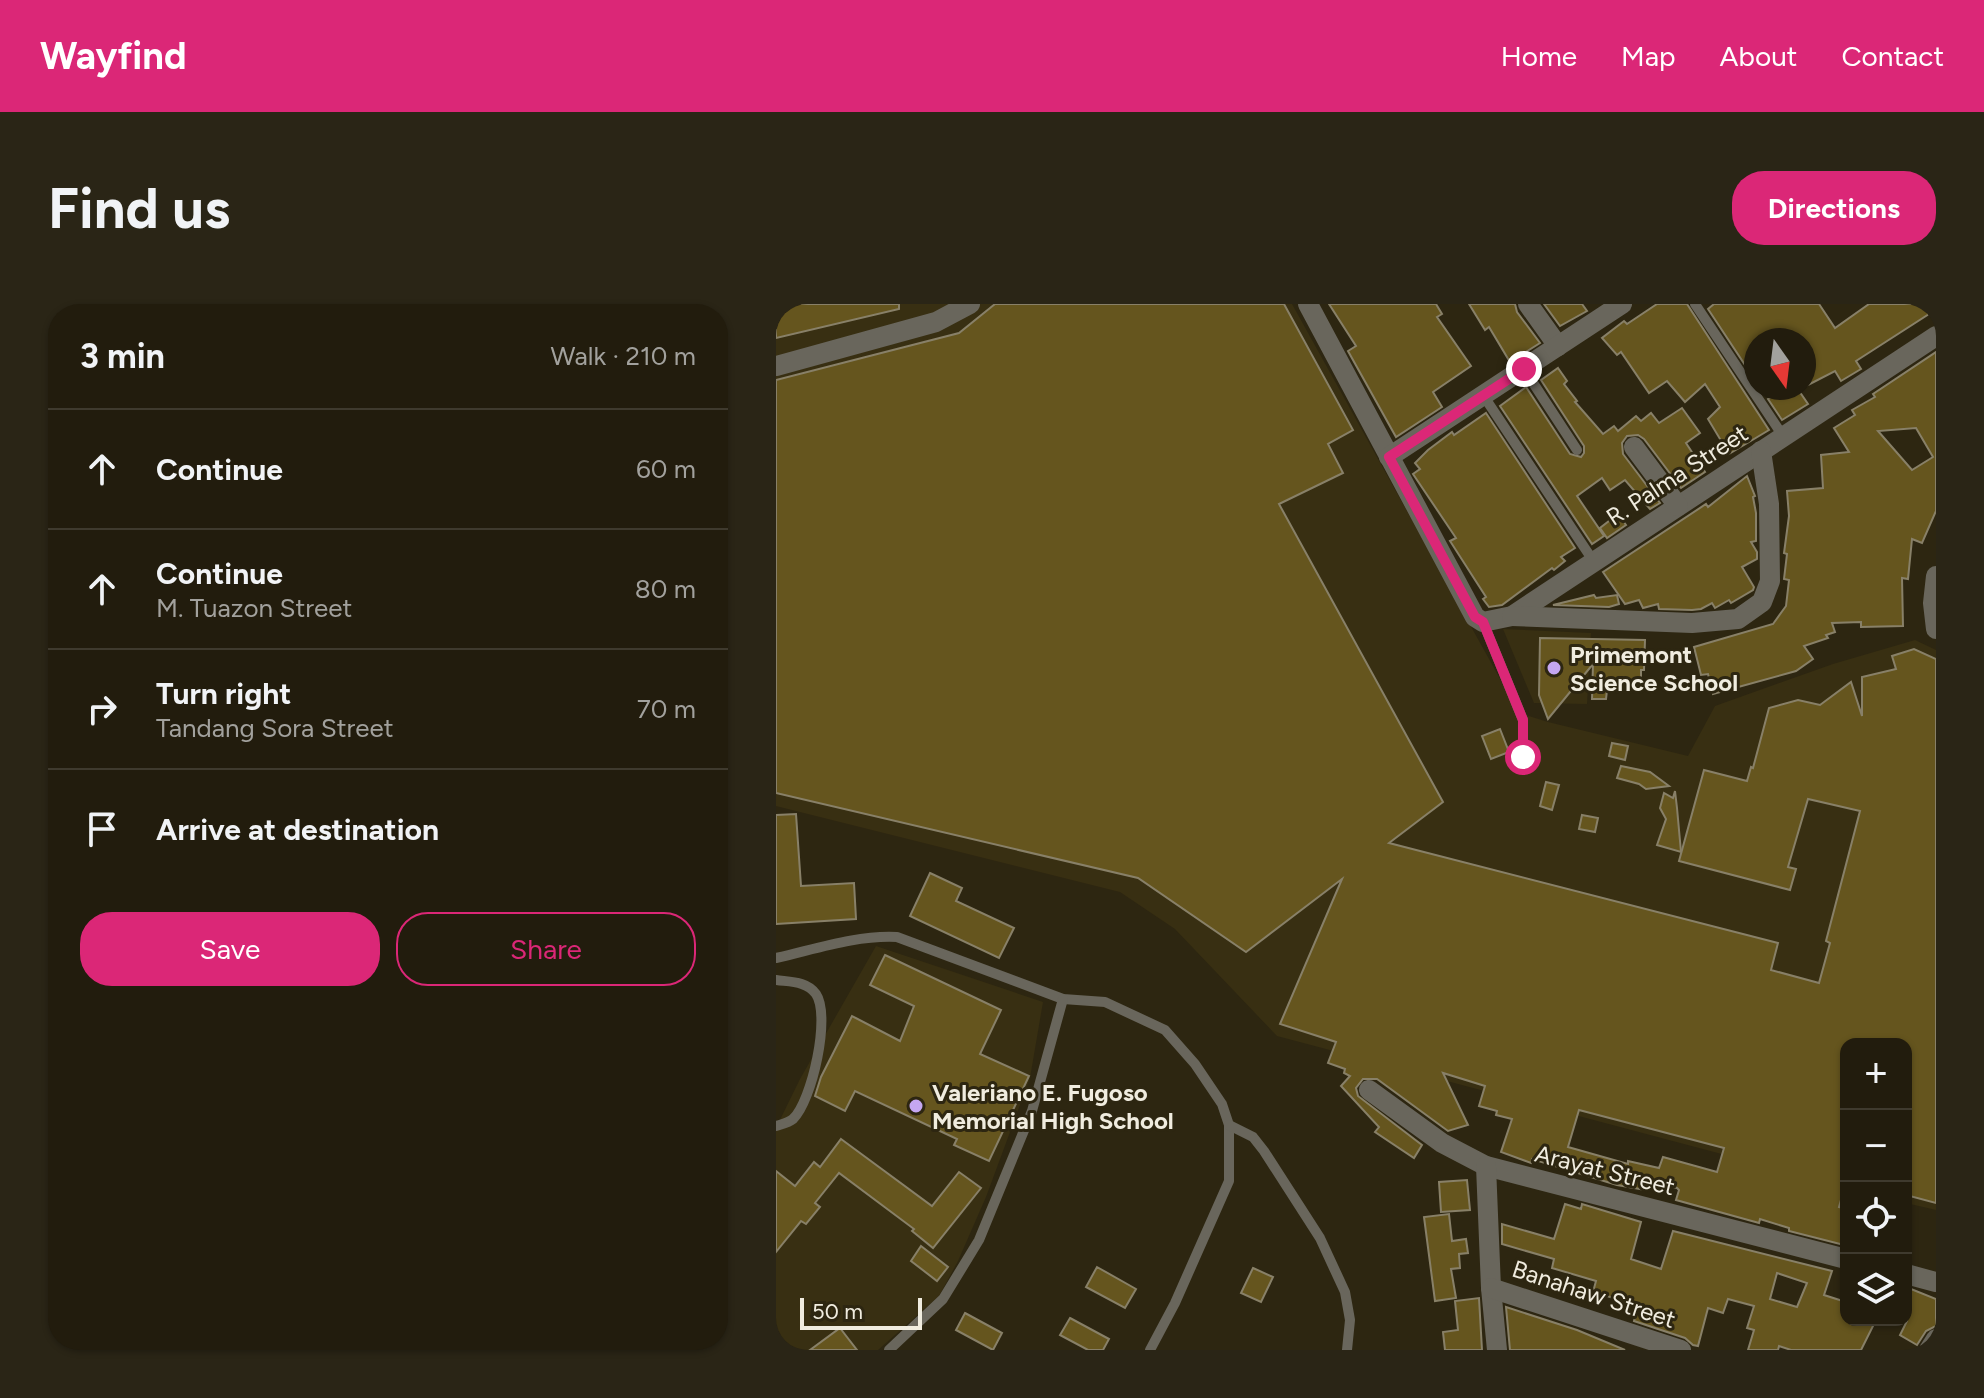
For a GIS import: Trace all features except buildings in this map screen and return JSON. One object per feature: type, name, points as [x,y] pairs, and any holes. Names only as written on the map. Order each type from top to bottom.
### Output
[{"type":"street","points":[[776,366],[936,322],[970,304]]},
{"type":"street","points":[[1308,304],[1475,617],[1483,622]]},
{"type":"street","points":[[1528,304],[1558,346]]},
{"type":"street","points":[[1389,457],[1622,304]]},
{"type":"street","name":"R. Palma Street","points":[[1483,622],[1512,616],[1936,336]]},
{"type":"street","points":[[1634,447],[1678,506]]},
{"type":"street","points":[[1512,616],[1692,623],[1738,619],[1762,602],[1770,581],[1769,504],[1761,451]]},
{"type":"street","points":[[1936,576],[1933,603],[1936,629]]},
{"type":"street","name":"Arayat Street","points":[[1369,1090],[1442,1143],[1486,1166],[1840,1257]]},
{"type":"street","points":[[1486,1166],[1497,1350]]},
{"type":"street","points":[[1912,1276],[1936,1282]]},
{"type":"street","name":"Banahaw Street","points":[[1491,1288],[1681,1350]]},
{"type":"street","points":[[1929,1350],[1936,1339]]},
{"type":"lane","points":[[1695,304],[1783,436]]},
{"type":"lane","points":[[1524,369],[1577,450]]},
{"type":"lane","points":[[1483,395],[1594,562]]},
{"type":"lane","points":[[1483,622],[1523,720],[1523,757]]},
{"type":"lane","points":[[776,958],[862,938],[897,937],[1063,999],[1105,1002],[1165,1030],[1195,1064],[1222,1104],[1229,1125],[1229,1181],[1175,1303],[1150,1350]]},
{"type":"lane","points":[[776,980],[805,984],[817,995],[820,1053],[799,1111],[791,1121],[776,1126]]},
{"type":"lane","points":[[889,1350],[943,1299],[979,1240],[1032,1111],[1063,999]]},
{"type":"lane","points":[[1229,1125],[1253,1137],[1320,1238],[1345,1292],[1350,1320],[1347,1350]]},
{"type":"shaded area","points":[[776,304],[1292,304],[1519,713],[1688,756],[1715,706],[1833,664],[1915,640],[1936,650],[1936,1210],[1912,1204],[1912,1038],[1840,1038],[1840,1185],[1277,1036],[1175,929],[1120,892],[776,806]]},
{"type":"shaded area","name":"Primemont Science School","points":[[1503,629],[1591,633],[1587,704],[1534,703]]},
{"type":"shaded area","points":[[876,946],[1043,1002],[1030,1078],[986,1197],[939,1296],[878,1350],[776,1350],[776,1128],[800,1079]]},
{"type":"place","name":"Primemont Science School","points":[[1554,668]]},
{"type":"place","name":"Valeriano E. Fugoso Memorial High School","points":[[916,1106]]},
{"type":"route","points":[[1523,757],[1523,720],[1483,622],[1475,617],[1389,457],[1524,369]]}]
